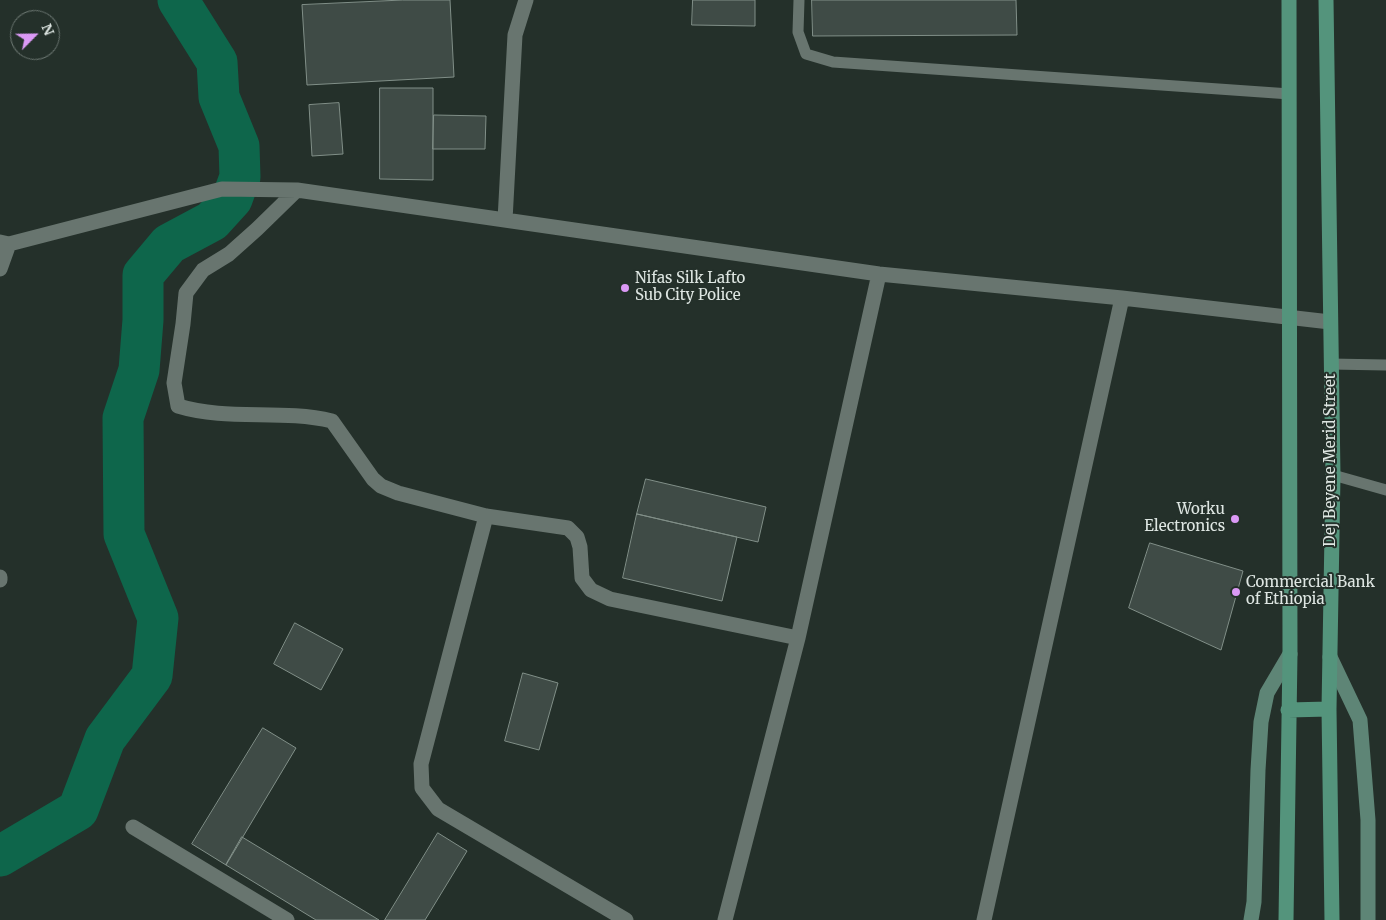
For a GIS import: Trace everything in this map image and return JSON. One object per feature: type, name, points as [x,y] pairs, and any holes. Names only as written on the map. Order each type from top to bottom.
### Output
[{"type":"main road","points":[[1286,920],[1290,654],[1291,319],[1289,0]]},
{"type":"main road","name":"Dej Beyene Merid Street","points":[[1326,0],[1332,475],[1328,709],[1332,920]]},
{"type":"main road","points":[[1251,920],[1254,902],[1261,722],[1267,694],[1290,654]]},
{"type":"main road","points":[[1330,657],[1360,720],[1368,820],[1368,920]]},
{"type":"main road","points":[[1288,710],[1328,709]]},
{"type":"street","points":[[505,220],[515,35],[526,0]]},
{"type":"street","points":[[0,269],[4,243],[222,188],[268,188],[297,190],[879,274],[1122,298],[1330,322]]},
{"type":"street","points":[[297,190],[257,230],[229,254],[203,270],[186,293],[174,383],[178,406],[194,411],[315,418],[332,422],[373,479],[381,486],[398,494],[486,516],[568,528],[577,537],[580,547],[582,578],[591,590],[610,599],[798,638]]},
{"type":"street","points":[[725,920],[798,638],[879,274]]},
{"type":"street","points":[[984,920],[1122,298]]},
{"type":"street","points":[[486,516],[421,764],[422,788],[438,810],[626,920]]},
{"type":"street","points":[[133,827],[287,920]]},
{"type":"lane","points":[[798,0],[798,32],[806,54],[833,62],[1290,94]]},
{"type":"lane","points":[[1330,364],[1386,366]]},
{"type":"lane","points":[[1332,475],[1386,490]]},
{"type":"building","points":[[403,0],[450,0],[454,77],[307,85],[302,5]]},
{"type":"building","points":[[693,0],[755,0],[755,26],[692,25]]},
{"type":"building","points":[[812,0],[1016,0],[1017,35],[813,36]]},
{"type":"building","points":[[380,88],[433,88],[433,180],[380,179]]},
{"type":"building","points":[[339,103],[343,154],[312,156],[309,105]]},
{"type":"building","points":[[434,115],[486,116],[485,149],[433,149]]},
{"type":"building","points":[[646,479],[766,507],[758,542],[637,514]]},
{"type":"building","points":[[637,514],[737,537],[722,601],[623,578]]},
{"type":"building","points":[[1150,543],[1243,571],[1221,650],[1129,608]]},
{"type":"building","points":[[295,623],[343,649],[321,690],[274,664]]},
{"type":"building","points":[[523,673],[558,683],[539,750],[505,741]]},
{"type":"building","points":[[263,728],[296,748],[226,865],[192,844]]},
{"type":"building","points":[[438,833],[467,851],[425,920],[385,920]]},
{"type":"building","points":[[242,837],[379,920],[316,920],[226,865]]},
{"type":"waterway","points":[[0,856],[78,810],[105,739],[152,676],[158,618],[124,534],[123,418],[139,370],[143,320],[143,275],[169,244],[212,221],[232,199],[240,177],[239,146],[219,97],[217,62],[178,0]]},
{"type":"place","name":"Nifas Silk Lafto Sub City Police","points":[[625,288]]},
{"type":"place","name":"Worku Electronics","points":[[1235,519]]},
{"type":"place","name":"Commercial Bank of Ethiopia","points":[[1236,592]]}]
